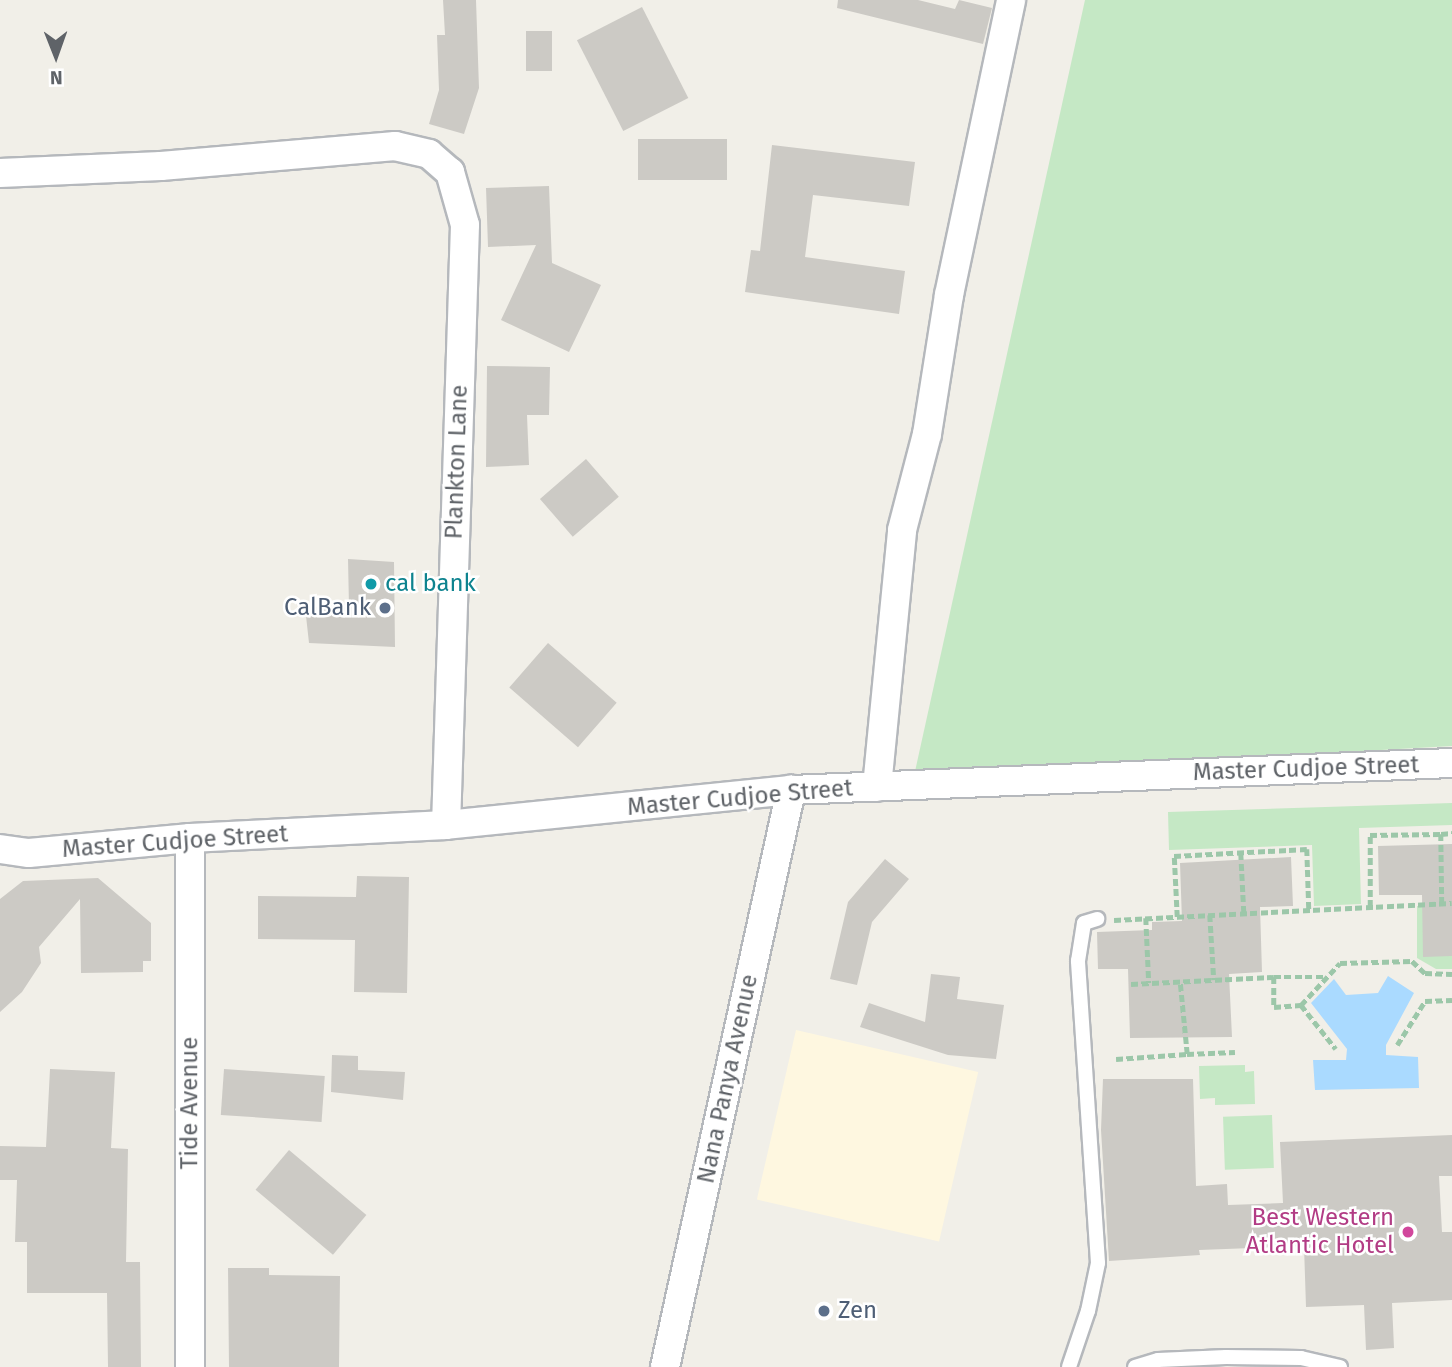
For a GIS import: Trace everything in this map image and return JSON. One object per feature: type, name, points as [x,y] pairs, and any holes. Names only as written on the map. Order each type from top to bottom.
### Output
[{"type":"street","points":[[877,787],[902,530],[927,434],[949,295],[1011,0]]},
{"type":"street","name":"Plankton Lane","points":[[0,173],[161,166],[395,146],[429,155],[450,172],[465,225],[446,825]]},
{"type":"street","name":"Master Cudjoe Street","points":[[0,849],[29,853],[190,838],[446,825],[791,790],[1452,764]]},
{"type":"street","name":"Nana Panya Avenue","points":[[665,1367],[791,790]]},
{"type":"street","name":"Tide Avenue","points":[[190,838],[190,1367]]},
{"type":"street","name":"Master Cudjoe Street","points":[[0,863],[29,853]]},
{"type":"lane","points":[[1069,1367],[1088,1311],[1098,1264],[1078,961],[1084,923],[1101,920]]},
{"type":"lane","points":[[1135,1367],[1158,1360],[1282,1362],[1340,1367]]},
{"type":"path","points":[[1370,907],[1370,835],[1452,833]]},
{"type":"path","points":[[1441,834],[1442,903]]},
{"type":"path","points":[[1177,917],[1174,856],[1307,849],[1309,910]]},
{"type":"path","points":[[1241,853],[1244,913]]},
{"type":"path","points":[[1101,920],[1452,903]]},
{"type":"path","points":[[1210,915],[1214,980]]},
{"type":"path","points":[[1146,919],[1149,982]]},
{"type":"path","points":[[1274,977],[1274,1007],[1301,1005],[1324,977],[1340,963],[1412,961],[1426,973],[1452,974]]},
{"type":"path","points":[[1131,984],[1324,977]]},
{"type":"path","points":[[1180,982],[1186,1054]]},
{"type":"path","points":[[1397,1045],[1425,1001],[1452,1000]]},
{"type":"path","points":[[1301,1005],[1336,1049]]},
{"type":"path","points":[[1116,1059],[1235,1052]]},
{"type":"shaded area","points":[[796,1030],[978,1072],[939,1242],[757,1200]]},
{"type":"green space","points":[[1085,0],[1452,0],[1452,746],[914,776]]},
{"type":"green space","points":[[1452,803],[1452,825],[1359,828],[1361,904],[1314,906],[1312,845],[1169,850],[1168,812]]},
{"type":"green space","points":[[1417,906],[1452,906],[1452,969],[1436,969],[1417,958]]},
{"type":"green space","points":[[1245,1065],[1245,1072],[1254,1071],[1255,1104],[1215,1105],[1215,1098],[1200,1099],[1199,1066]]},
{"type":"green space","points":[[1272,1115],[1274,1168],[1225,1170],[1223,1117]]},
{"type":"water","points":[[1388,976],[1414,993],[1386,1045],[1386,1055],[1418,1057],[1419,1088],[1315,1090],[1313,1060],[1346,1060],[1347,1049],[1311,1003],[1334,979],[1346,995],[1378,993]]},
{"type":"building","points":[[443,0],[476,0],[479,88],[464,134],[429,124],[439,90],[437,35],[445,35]]},
{"type":"building","points":[[838,0],[918,0],[955,9],[959,0],[992,8],[983,44],[837,8]]},
{"type":"building","points":[[642,7],[688,98],[623,131],[577,40]]},
{"type":"building","points":[[526,31],[552,31],[552,71],[526,71]]},
{"type":"building","points":[[638,139],[727,139],[727,180],[638,180]]},
{"type":"building","points":[[772,145],[915,162],[909,206],[813,195],[805,257],[905,271],[899,314],[745,292],[751,250],[760,251]]},
{"type":"building","points":[[549,186],[552,263],[601,285],[569,352],[501,320],[536,245],[488,247],[486,188]]},
{"type":"building","points":[[487,366],[550,367],[549,415],[527,415],[529,465],[486,467]]},
{"type":"building","points":[[586,459],[619,497],[573,537],[540,499]]},
{"type":"building","name":"cal bank","points":[[348,559],[394,562],[395,647],[309,643],[305,607],[349,607]]},
{"type":"building","points":[[548,643],[617,703],[578,747],[509,688]]},
{"type":"building","points":[[1452,844],[1452,956],[1423,957],[1422,895],[1379,895],[1378,846]]},
{"type":"building","points":[[1291,857],[1293,906],[1260,907],[1262,972],[1229,974],[1232,1037],[1130,1038],[1128,969],[1098,969],[1097,932],[1152,930],[1152,922],[1182,921],[1180,863]]},
{"type":"building","points":[[885,859],[909,879],[872,922],[857,985],[830,979],[848,902]]},
{"type":"building","points":[[357,876],[409,877],[407,993],[354,992],[355,940],[258,939],[258,896],[356,897]]},
{"type":"building","points":[[98,878],[151,923],[151,961],[143,961],[143,972],[81,973],[80,899],[39,947],[41,963],[22,992],[0,1012],[0,899],[23,881]]},
{"type":"building","points":[[931,974],[960,977],[957,999],[1004,1005],[996,1059],[948,1055],[860,1027],[869,1003],[925,1022]]},
{"type":"building","points":[[332,1055],[358,1056],[358,1070],[405,1072],[403,1100],[331,1092]]},
{"type":"building","points":[[50,1069],[115,1072],[111,1148],[128,1149],[126,1262],[140,1262],[141,1367],[108,1367],[107,1293],[27,1293],[27,1242],[15,1242],[17,1180],[0,1180],[0,1146],[46,1147]]},
{"type":"building","points":[[224,1069],[325,1076],[322,1122],[221,1115]]},
{"type":"building","points":[[1103,1079],[1193,1079],[1196,1186],[1227,1184],[1228,1205],[1283,1203],[1280,1142],[1452,1135],[1452,1176],[1439,1176],[1442,1232],[1452,1232],[1452,1300],[1392,1303],[1394,1348],[1366,1350],[1364,1305],[1306,1307],[1304,1246],[1199,1250],[1200,1255],[1109,1261],[1101,1130]]},
{"type":"building","points":[[289,1150],[366,1215],[333,1255],[256,1190]]},
{"type":"building","points":[[228,1268],[269,1268],[269,1275],[340,1276],[339,1367],[229,1367]]},
{"type":"place","name":"cal bank","points":[[371,584]]},
{"type":"place","name":"CalBank","points":[[385,608]]},
{"type":"place","name":"Best Western Atlantic Hotel","points":[[1408,1232]]},
{"type":"place","name":"Zen","points":[[824,1311]]}]
